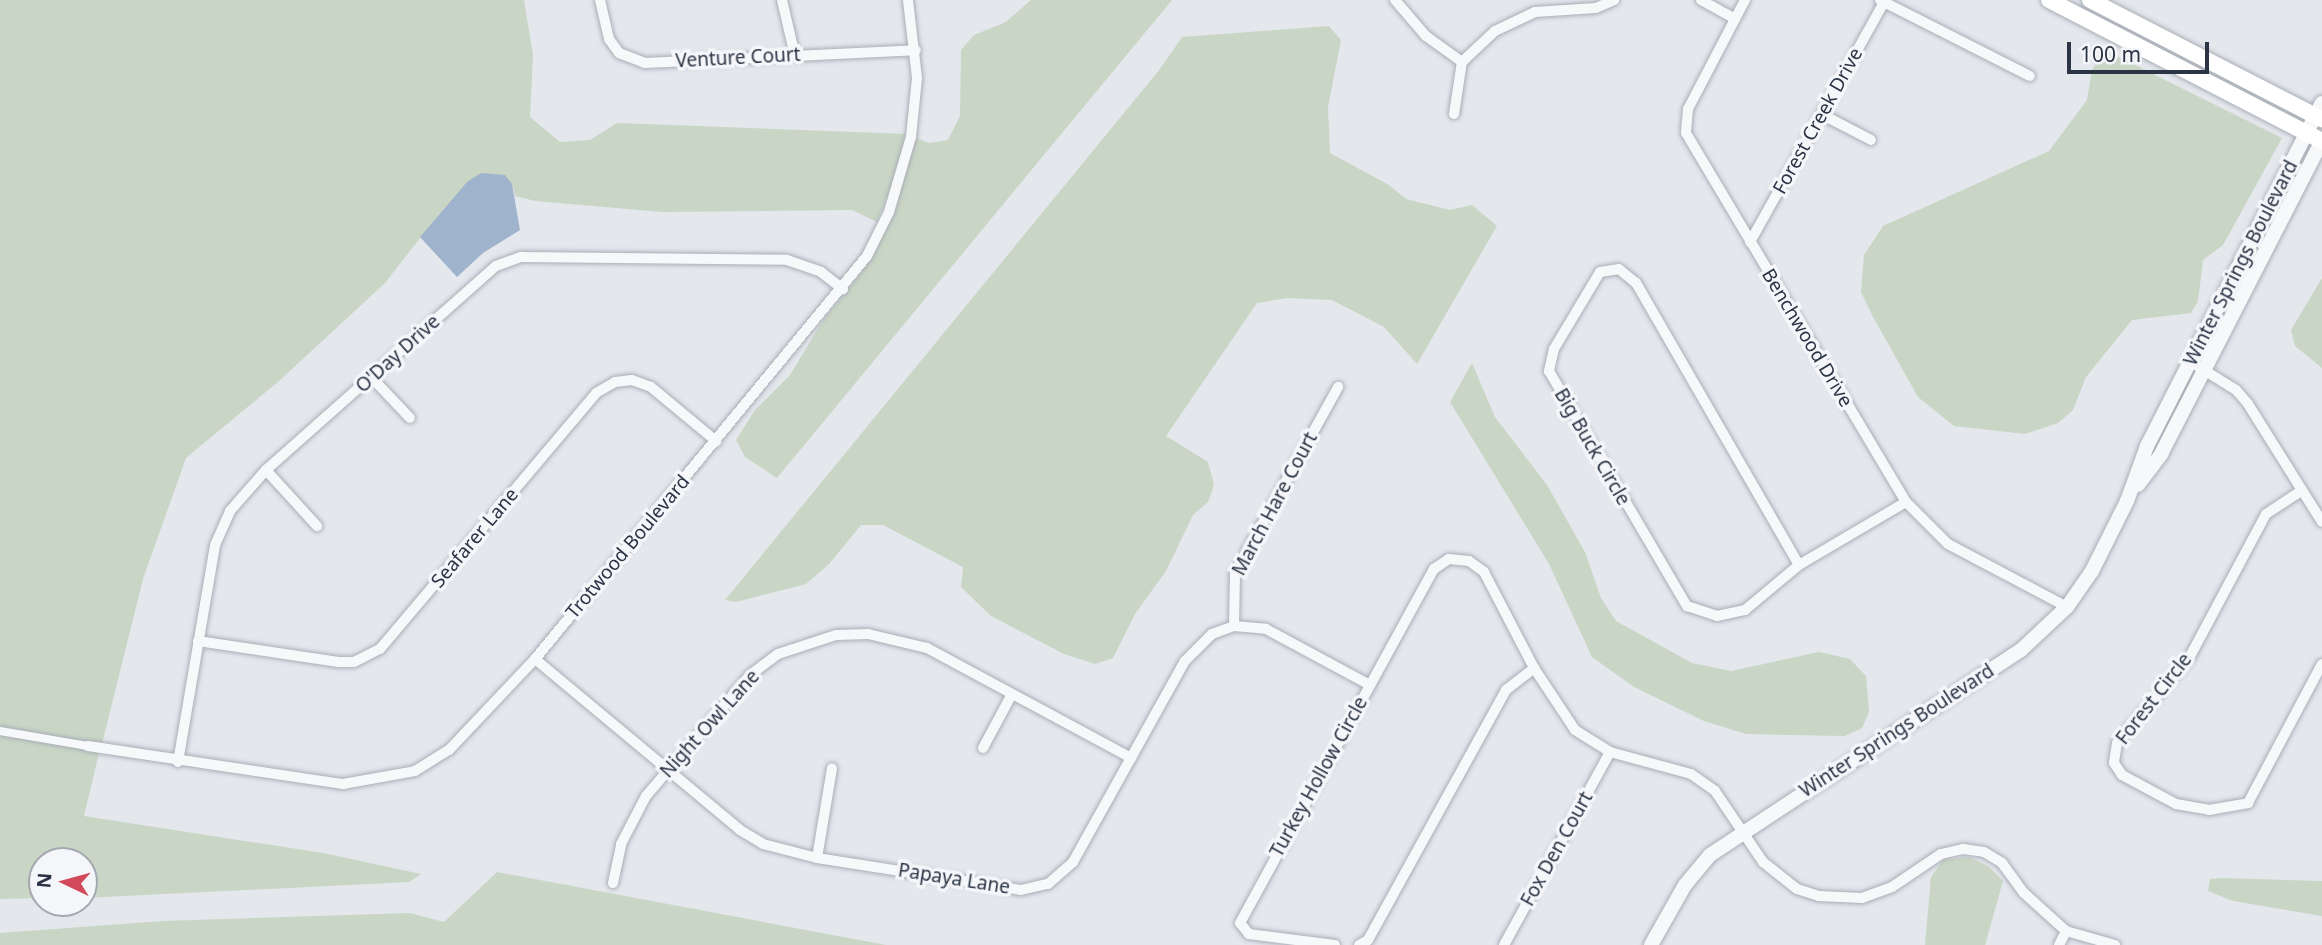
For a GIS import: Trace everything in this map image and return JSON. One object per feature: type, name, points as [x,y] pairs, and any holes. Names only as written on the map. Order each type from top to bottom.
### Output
[{"type":"main road","points":[[2049,0],[2318,139]]},
{"type":"main road","points":[[2091,0],[2320,113]]},
{"type":"street","name":"Venture Court","points":[[600,0],[609,39],[619,53],[632,61],[916,50]]},
{"type":"street","points":[[782,0],[795,55]]},
{"type":"street","name":"Trotwood Boulevard","points":[[88,746],[317,784],[395,778],[449,750],[535,659],[867,256],[904,168],[915,111],[916,50],[908,0]]},
{"type":"street","points":[[1395,0],[1426,36],[1462,62]]},
{"type":"street","points":[[1454,114],[1462,62],[1515,19],[1535,12],[1597,8],[1614,0]]},
{"type":"street","points":[[1701,0],[1735,19]]},
{"type":"street","name":"Benchwood Drive","points":[[1745,0],[1684,122],[1686,133],[1906,502],[1948,544],[2067,607]]},
{"type":"street","points":[[1883,1],[2031,76]]},
{"type":"street","name":"Forest Creek Drive","points":[[1751,242],[1823,115],[1883,1]]},
{"type":"street","name":"Winter Springs Boulevard","points":[[2127,501],[2161,454],[2205,370],[2318,139],[2320,113]]},
{"type":"street","points":[[1823,115],[1871,140]]},
{"type":"street","name":"Winter Springs Boulevard","points":[[1651,945],[1685,885],[1710,855],[2021,650],[2067,607],[2092,571],[2127,501],[2147,446],[2191,362],[2318,139]]},
{"type":"street","name":"O'Day Drive","points":[[178,762],[198,641],[221,527],[244,491],[496,266],[521,257],[787,260],[821,272],[842,289]]},
{"type":"street","name":"Big Buck Circle","points":[[1799,565],[1636,283],[1619,270],[1600,272],[1554,349],[1549,371],[1679,595],[1702,614],[1730,615],[1745,610],[1799,565],[1906,502]]},
{"type":"street","points":[[2191,362],[2248,404],[2322,522]]},
{"type":"street","points":[[372,378],[410,418]]},
{"type":"street","name":"Seafarer Lane","points":[[198,641],[338,662],[354,662],[380,649],[596,393],[615,382],[632,380],[651,387],[716,441]]},
{"type":"street","name":"March Hare Court","points":[[1234,626],[1235,573],[1338,387]]},
{"type":"street","points":[[266,470],[317,526]]},
{"type":"street","name":"Forest Circle","points":[[2301,491],[2266,514],[2189,658],[2117,743],[2114,763],[2122,775],[2176,804],[2209,810],[2248,803],[2322,664]]},
{"type":"street","name":"Turkey Hollow Circle","points":[[1335,945],[1249,934],[1240,923],[1434,569],[1449,559],[1461,559],[1484,572],[1534,668]]},
{"type":"street","points":[[1234,626],[1266,629],[1370,685]]},
{"type":"street","name":"Papaya Lane","points":[[535,659],[740,831],[763,844],[817,858],[1021,890],[1038,888],[1061,876],[1073,862],[1191,653],[1212,634],[1234,626]]},
{"type":"street","name":"Night Owl Lane","points":[[613,883],[632,819],[668,770],[750,675],[778,654],[836,635],[868,634],[927,648],[1131,758]]},
{"type":"street","points":[[1359,945],[1368,940],[1506,690],[1534,668],[1575,730],[1610,752],[1691,774],[1715,791],[1777,876],[1797,889],[1841,899],[1876,895],[1941,854],[1963,849],[1984,852],[2001,863],[2024,893],[2066,931],[2115,945]]},
{"type":"street","points":[[983,748],[1012,694]]},
{"type":"street","points":[[0,730],[88,746]]},
{"type":"street","name":"Fox Den Court","points":[[1504,945],[1610,752]]},
{"type":"street","points":[[817,858],[832,768]]},
{"type":"street","points":[[2059,945],[2066,931]]},
{"type":"green space","points":[[0,0],[524,0],[533,55],[530,117],[560,142],[590,140],[617,123],[906,134],[899,167],[877,222],[852,210],[662,212],[535,201],[515,196],[512,184],[439,214],[385,283],[279,381],[186,458],[143,579],[102,744],[83,741],[82,750],[99,753],[84,816],[323,853],[421,874],[409,882],[98,897],[98,847],[28,847],[28,898],[0,899]]},
{"type":"green space","points":[[1031,0],[1172,0],[777,478],[745,457],[736,440],[755,410],[790,375],[822,322],[872,258],[894,213],[916,138],[929,143],[948,140],[960,116],[961,50],[974,35],[1006,22]]},
{"type":"green space","points":[[1329,26],[1341,40],[1328,107],[1330,153],[1389,185],[1406,199],[1450,210],[1472,205],[1497,226],[1417,364],[1384,327],[1332,300],[1287,298],[1257,303],[1166,436],[1208,462],[1214,485],[1208,502],[1193,515],[1166,571],[1135,614],[1113,658],[1095,664],[1064,654],[991,616],[961,587],[963,567],[883,525],[861,525],[829,564],[806,584],[736,602],[725,600],[1160,69],[1182,37]]},
{"type":"green space","points":[[2105,50],[2282,138],[2223,245],[2203,260],[2198,301],[2191,313],[2132,320],[2086,377],[2073,410],[2058,423],[2025,434],[1954,426],[1918,397],[1873,317],[1861,292],[1864,255],[1883,226],[2049,151],[2087,100],[2092,70]]},
{"type":"green space","points":[[2322,278],[2322,368],[2295,346],[2291,330]]},
{"type":"green space","points":[[1472,363],[1495,417],[1547,485],[1585,552],[1601,598],[1616,621],[1692,663],[1731,671],[1819,652],[1850,659],[1866,676],[1869,712],[1862,728],[1845,736],[1746,734],[1704,721],[1634,687],[1592,657],[1549,564],[1450,402]]},
{"type":"green space","points":[[1969,857],[1988,866],[2003,881],[1985,945],[1925,945],[1931,877],[1943,860]]},
{"type":"green space","points":[[497,872],[886,945],[0,945],[0,933],[163,921],[410,913],[444,922]]},
{"type":"green space","points":[[2210,879],[2322,881],[2322,916],[2233,901],[2208,891]]},
{"type":"water","points":[[481,173],[505,175],[512,184],[520,230],[483,253],[457,277],[420,237],[467,182]]}]
